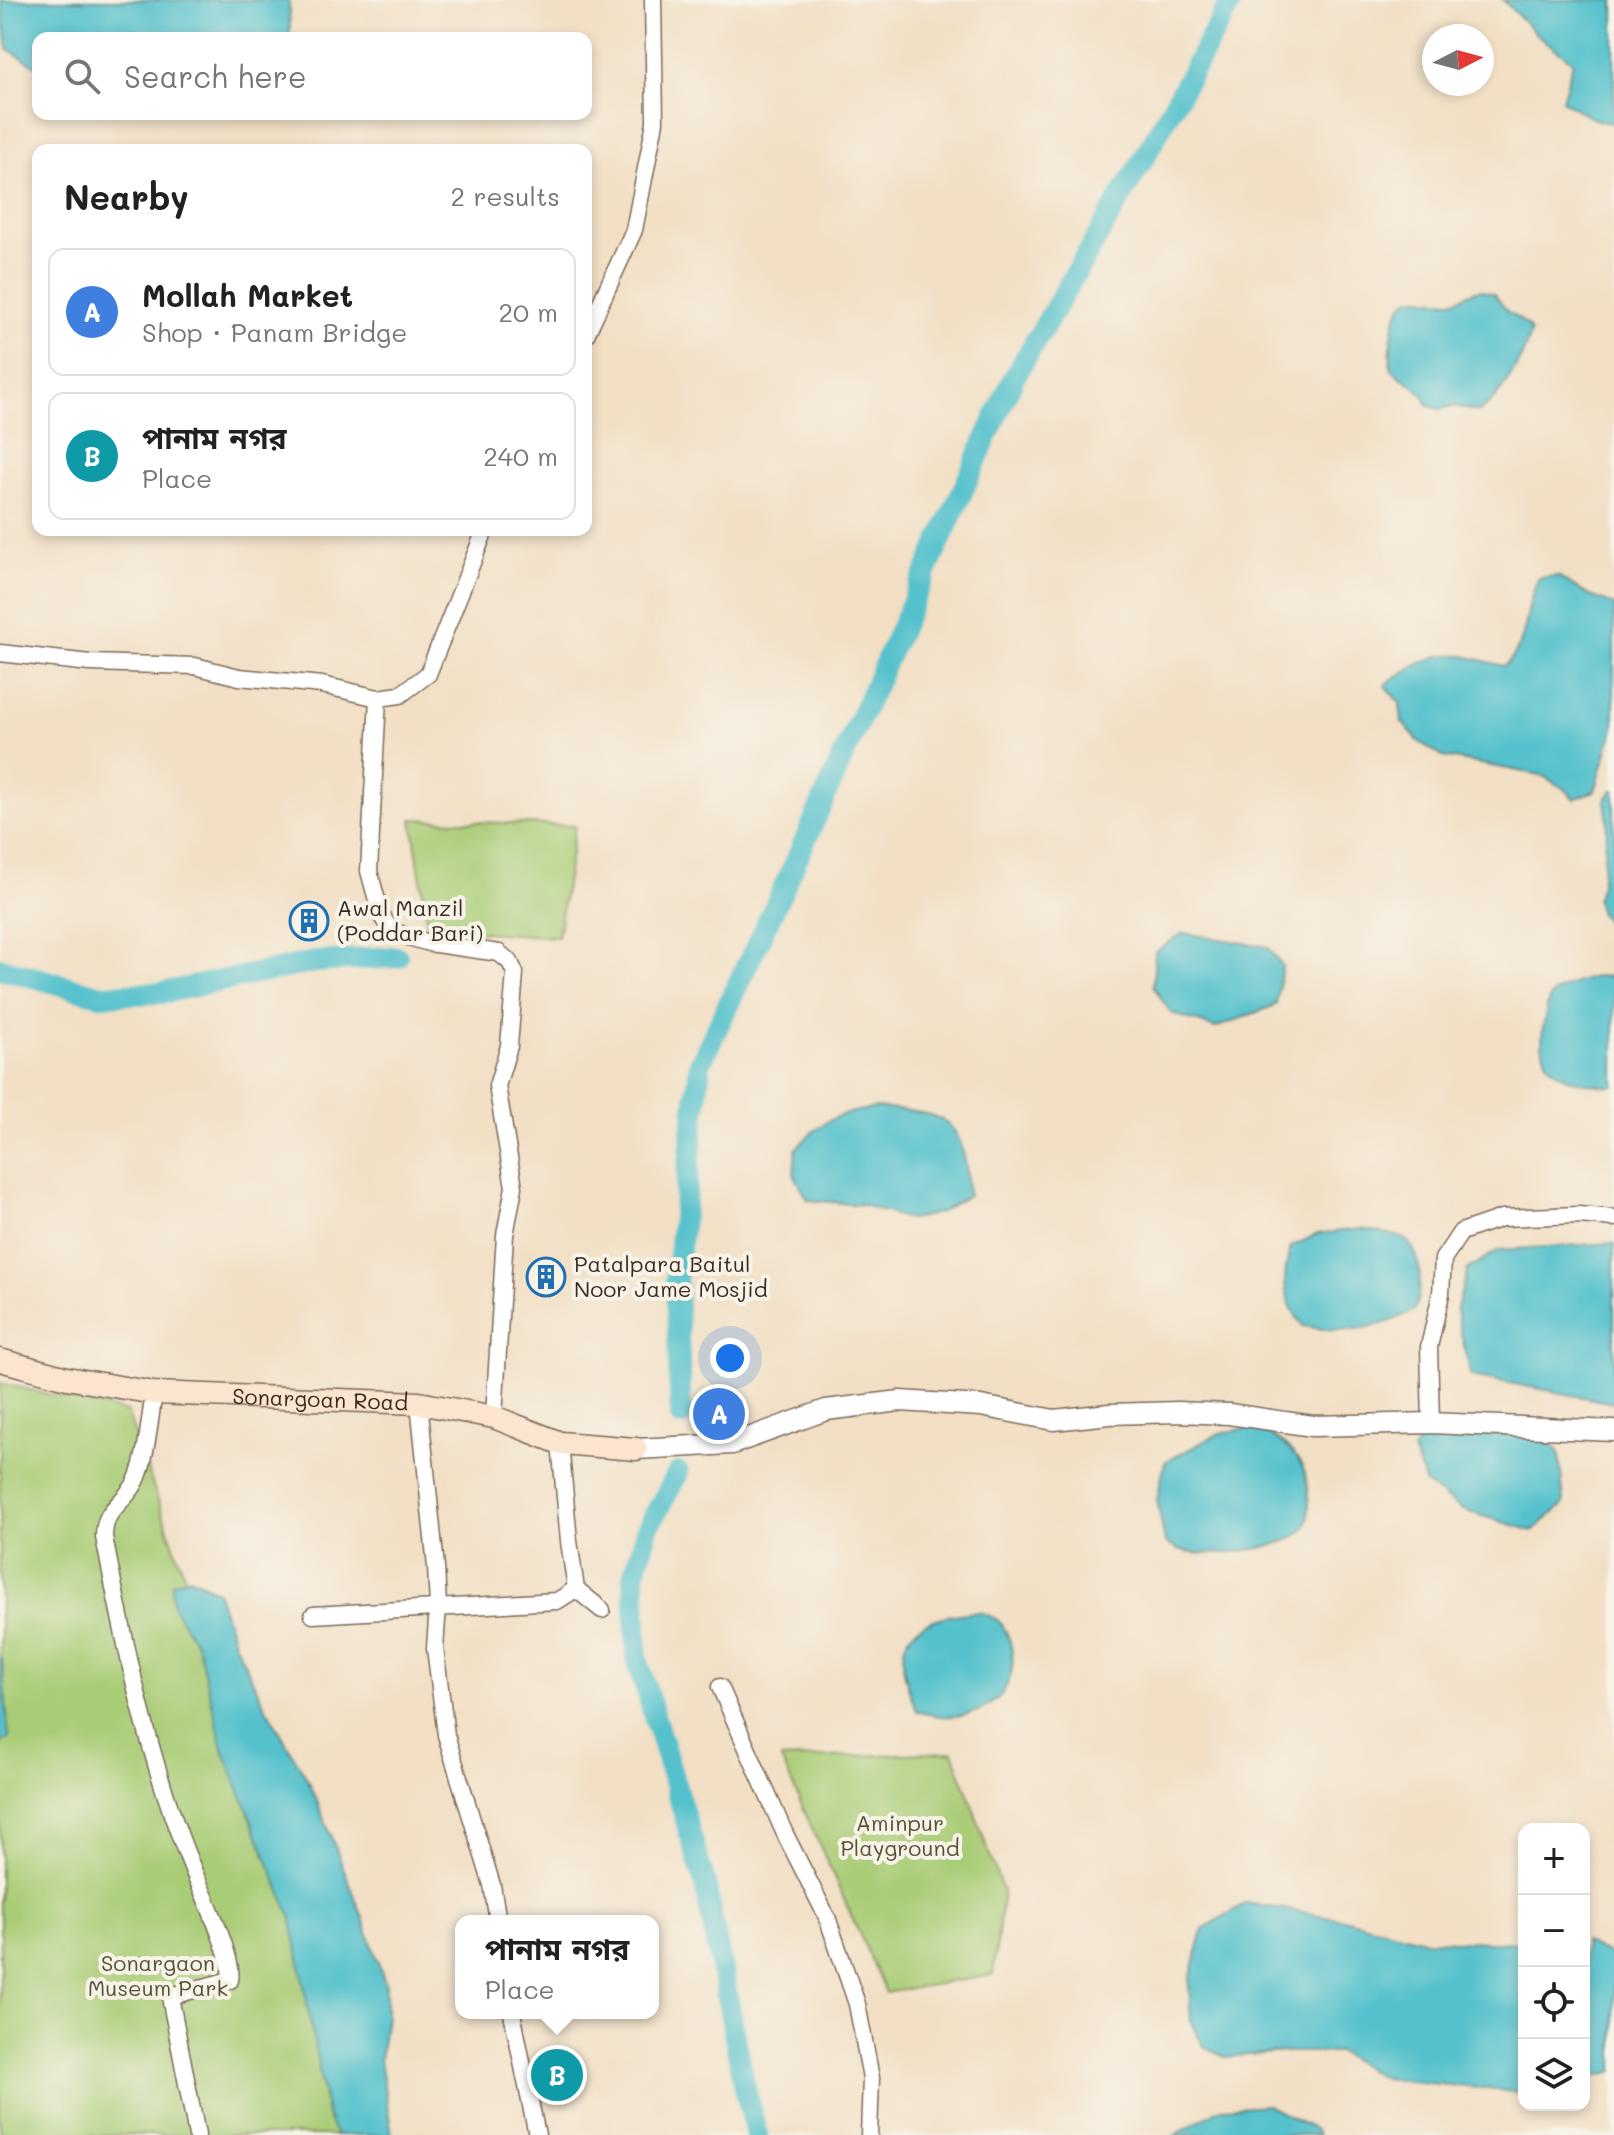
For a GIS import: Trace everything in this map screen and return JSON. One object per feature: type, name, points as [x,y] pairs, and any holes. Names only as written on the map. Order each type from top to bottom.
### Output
[{"type":"main road","name":"Sonargoan Road","points":[[0,1360],[67,1378],[154,1393],[419,1403],[494,1417],[560,1443],[636,1449]]},
{"type":"street","points":[[592,322],[634,230],[655,122],[653,0]]},
{"type":"street","points":[[0,653],[90,663],[195,666],[239,677],[322,685],[378,698],[400,695],[428,674],[483,536]]},
{"type":"street","points":[[378,698],[369,871],[381,915],[390,929],[405,936],[429,943],[499,953],[510,962],[515,973],[509,1046],[497,1086],[514,1187],[505,1235],[494,1417]]},
{"type":"street","points":[[1431,1423],[1429,1347],[1441,1294],[1443,1259],[1461,1232],[1502,1218],[1578,1215],[1614,1218]]},
{"type":"street","points":[[154,1393],[135,1483],[110,1511],[104,1524],[104,1537],[131,1672],[156,1771],[232,1973],[230,1980],[175,1995],[171,2002],[197,2135]]},
{"type":"street","points":[[636,1449],[732,1444],[826,1410],[900,1401],[981,1406],[1054,1420],[1109,1414],[1178,1412],[1229,1414],[1313,1426],[1431,1423],[1614,1431]]},
{"type":"street","points":[[419,1403],[436,1567],[438,1606],[435,1648],[446,1735],[492,1885],[497,1915]]},
{"type":"street","points":[[560,1443],[576,1589],[602,1610]]},
{"type":"street","points":[[313,1615],[557,1601],[576,1589]]},
{"type":"street","points":[[720,1687],[785,1834],[827,1917],[857,2004],[871,2078],[869,2135]]},
{"type":"street","points":[[513,2019],[537,2135]]},
{"type":"green space","points":[[412,819],[575,826],[558,937],[428,928]]},
{"type":"green space","name":"Sonargaon Museum Park","points":[[0,1383],[127,1412],[381,2135],[0,2135]]},
{"type":"green space","name":"Aminpur Playground","points":[[953,1752],[1003,1892],[993,1975],[886,1993],[781,1759]]},
{"type":"water","points":[[1,0],[289,0],[290,32],[32,32],[32,64],[8,49]]},
{"type":"water","points":[[1503,0],[1614,0],[1614,123],[1593,118],[1562,100],[1573,62],[1535,33]]},
{"type":"water","points":[[1481,290],[1494,294],[1507,311],[1527,325],[1531,332],[1522,354],[1504,387],[1479,412],[1455,406],[1440,409],[1429,406],[1416,387],[1391,369],[1392,339],[1401,307],[1414,298],[1453,300]]},
{"type":"water","points":[[1558,576],[1588,595],[1614,605],[1614,728],[1595,791],[1574,799],[1563,788],[1541,775],[1443,757],[1418,741],[1402,722],[1400,703],[1385,686],[1425,661],[1447,655],[1504,666],[1519,647],[1539,578]]},
{"type":"water","points":[[1612,790],[1614,929],[1600,914],[1596,900],[1601,884],[1608,822],[1605,801]]},
{"type":"water","points":[[1183,933],[1268,947],[1282,966],[1276,1005],[1215,1028],[1171,1013],[1153,986],[1155,952]]},
{"type":"water","points":[[1598,976],[1614,977],[1614,1085],[1608,1086],[1565,1077],[1555,1071],[1543,1051],[1542,1037],[1550,997],[1568,986]]},
{"type":"water","points":[[875,1108],[919,1113],[947,1124],[956,1134],[962,1149],[968,1195],[941,1212],[910,1220],[864,1205],[808,1200],[794,1174],[796,1149],[813,1131],[831,1120]]},
{"type":"water","points":[[1360,1229],[1395,1236],[1410,1245],[1420,1272],[1414,1310],[1374,1326],[1332,1329],[1303,1326],[1291,1307],[1286,1288],[1291,1247],[1317,1234]]},
{"type":"water","points":[[1614,1243],[1614,1403],[1471,1376],[1456,1311],[1468,1269],[1499,1250]]},
{"type":"water","points":[[1427,1426],[1542,1431],[1559,1453],[1564,1504],[1533,1531],[1463,1510],[1426,1484],[1413,1451]]},
{"type":"water","points":[[1255,1427],[1278,1440],[1301,1465],[1309,1502],[1308,1518],[1302,1531],[1292,1538],[1262,1548],[1225,1553],[1181,1551],[1165,1542],[1157,1500],[1165,1462],[1220,1433]]},
{"type":"water","points":[[189,1577],[217,1591],[235,1644],[265,1706],[311,1786],[362,1915],[386,1986],[380,2060],[392,2135],[336,2135],[327,2115],[292,1919],[224,1752],[198,1647],[173,1607],[172,1583]]},
{"type":"water","points":[[979,1612],[999,1622],[1009,1639],[1012,1671],[1006,1687],[997,1699],[969,1714],[952,1716],[917,1711],[903,1667],[909,1638],[919,1627],[933,1620]]},
{"type":"water","points":[[0,1657],[9,1738],[0,1744]]},
{"type":"water","points":[[1246,1903],[1343,1919],[1424,1940],[1518,1943],[1518,2092],[1383,2078],[1338,2052],[1225,2057],[1205,2048],[1191,2023],[1189,1983],[1203,1929]]},
{"type":"water","points":[[1590,1945],[1611,1955],[1614,1960],[1614,2071],[1590,2078]]},
{"type":"water","points":[[1267,2105],[1315,2130],[1318,2135],[1175,2135],[1221,2108]]},
{"type":"waterway","points":[[681,1416],[676,1281],[700,1064],[786,883],[1013,379],[1140,165],[1232,0]]},
{"type":"waterway","points":[[0,968],[99,995],[161,993],[315,962],[397,957]]},
{"type":"waterway","points":[[678,1473],[648,1527],[634,1575],[637,1659],[705,1883],[757,2135]]},
{"type":"place","name":"Awal Manzil (Poddar Bari)","points":[[309,921]]},
{"type":"place","name":"Patalpara Baitul Noor Jame Mosjid","points":[[546,1277]]},
{"type":"place","name":"Mollah Market","points":[[719,1414]]},
{"type":"place","name":"পানাম নগর","points":[[557,2075]]}]
